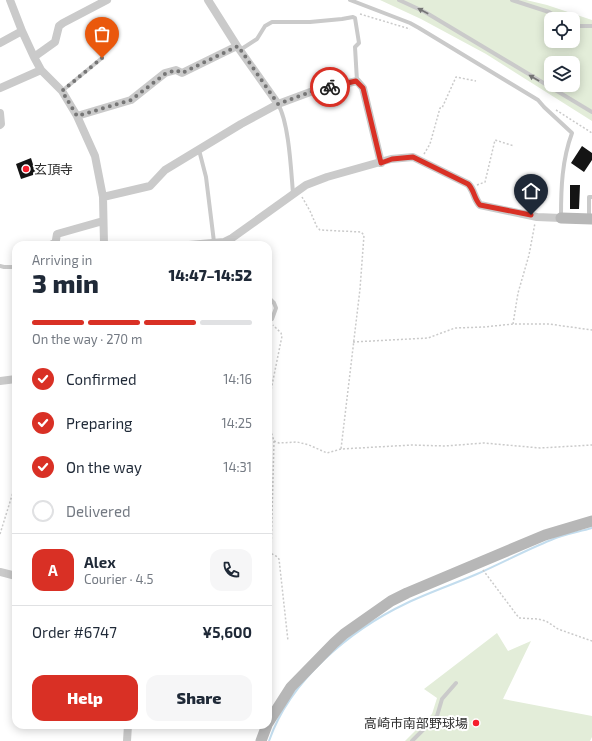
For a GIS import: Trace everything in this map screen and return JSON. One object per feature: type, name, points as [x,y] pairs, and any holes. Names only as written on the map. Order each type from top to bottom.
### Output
[{"type":"street","points":[[10,0],[22,31],[41,70],[62,91],[77,116],[95,156],[103,197],[104,241]]},
{"type":"street","points":[[34,57],[55,42],[59,26],[63,22],[107,0]]},
{"type":"street","points":[[208,0],[278,104]]},
{"type":"street","points":[[0,43],[22,31]]},
{"type":"street","points":[[77,116],[131,100],[165,74],[176,70],[182,73],[239,48]]},
{"type":"street","points":[[0,88],[41,70]]},
{"type":"street","points":[[103,197],[150,186],[165,170],[278,104],[313,91],[356,81],[363,88],[381,163]]},
{"type":"street","points":[[0,113],[0,125]]},
{"type":"street","points":[[227,241],[306,185],[321,179],[392,159],[413,157],[468,184],[472,187],[476,200],[480,205],[537,217],[590,219]]},
{"type":"street","points":[[56,240],[57,234],[103,221]]},
{"type":"street","points":[[0,381],[12,380]]},
{"type":"street","points":[[272,718],[295,682],[344,634],[391,601],[545,535],[592,521]]},
{"type":"street","points":[[0,572],[12,575]]},
{"type":"street","points":[[128,729],[128,741]]},
{"type":"street","points":[[262,741],[266,729]]},
{"type":"lane","points":[[350,0],[410,23],[419,28],[538,100],[572,133],[564,162],[561,188],[561,218]]},
{"type":"lane","points":[[399,0],[425,12],[592,112]]},
{"type":"lane","points":[[512,0],[549,12]]},
{"type":"lane","points":[[239,48],[257,40],[266,26],[272,22],[310,22],[342,20],[353,17],[355,18],[359,43],[355,47],[356,81]]},
{"type":"lane","points":[[580,26],[592,26]]},
{"type":"lane","points":[[62,91],[102,58]]},
{"type":"lane","points":[[278,104],[285,127],[296,192]]},
{"type":"lane","points":[[199,149],[206,177],[214,241]]},
{"type":"lane","points":[[590,219],[589,197],[592,197]]},
{"type":"lane","points":[[0,266],[4,268],[12,267]]},
{"type":"lane","points":[[272,301],[276,308],[272,319]]},
{"type":"lane","points":[[412,741],[437,716],[442,699],[456,683]]},
{"type":"path","points":[[353,17],[360,14],[404,28],[416,30],[419,28]]},
{"type":"path","points":[[420,161],[430,144],[440,108],[442,108],[456,77],[476,81]]},
{"type":"path","points":[[552,107],[592,133]]},
{"type":"path","points":[[472,187],[485,182],[495,140],[514,146]]},
{"type":"path","points":[[296,192],[310,211],[317,227],[320,230],[361,232],[364,235],[360,289],[341,449]]},
{"type":"path","points":[[513,324],[518,292],[529,255],[537,217]]},
{"type":"path","points":[[272,319],[272,324],[282,336],[272,385]]},
{"type":"path","points":[[353,342],[428,338],[455,328],[513,324],[549,324],[592,330]]},
{"type":"path","points":[[272,438],[279,443],[297,442],[309,445],[328,453],[341,449],[412,445],[445,446],[484,443],[540,448],[592,445]]},
{"type":"path","points":[[272,516],[274,441]]},
{"type":"path","points":[[0,534],[12,495]]},
{"type":"path","points":[[272,554],[279,560],[288,641]]},
{"type":"path","points":[[478,564],[519,618],[546,621],[558,629],[592,641]]},
{"type":"green space","points":[[380,0],[526,0],[568,12],[544,12],[544,48],[580,48],[580,16],[592,20],[592,121],[546,92],[580,92],[580,56],[544,56],[544,91],[486,54],[421,19]]},
{"type":"green space","points":[[497,633],[508,651],[531,641],[503,699],[592,716],[592,737],[590,741],[405,741],[432,714],[437,698],[424,689]]},
{"type":"building","points":[[582,146],[592,153],[592,160],[584,172],[571,163]]},
{"type":"building","name":"玄頂寺","points":[[31,158],[36,174],[21,179],[16,164]]},
{"type":"building","points":[[570,185],[580,185],[579,209],[570,209]]},
{"type":"waterway","points":[[269,741],[291,698],[307,678],[324,659],[364,627],[424,595],[477,574],[561,536],[592,528]]},
{"type":"way so far","points":[[102,58],[62,91],[77,116],[131,100],[165,74],[176,70],[182,73],[238,46],[278,104],[313,91],[330,87]]},
{"type":"place","name":"玄頂寺","points":[[26,169]]},
{"type":"place","name":"高崎市南部野球場","points":[[476,723]]},
{"type":"route","points":[[330,87],[356,81],[363,88],[381,163],[392,159],[413,157],[470,185],[476,200],[480,205],[531,215]]}]
